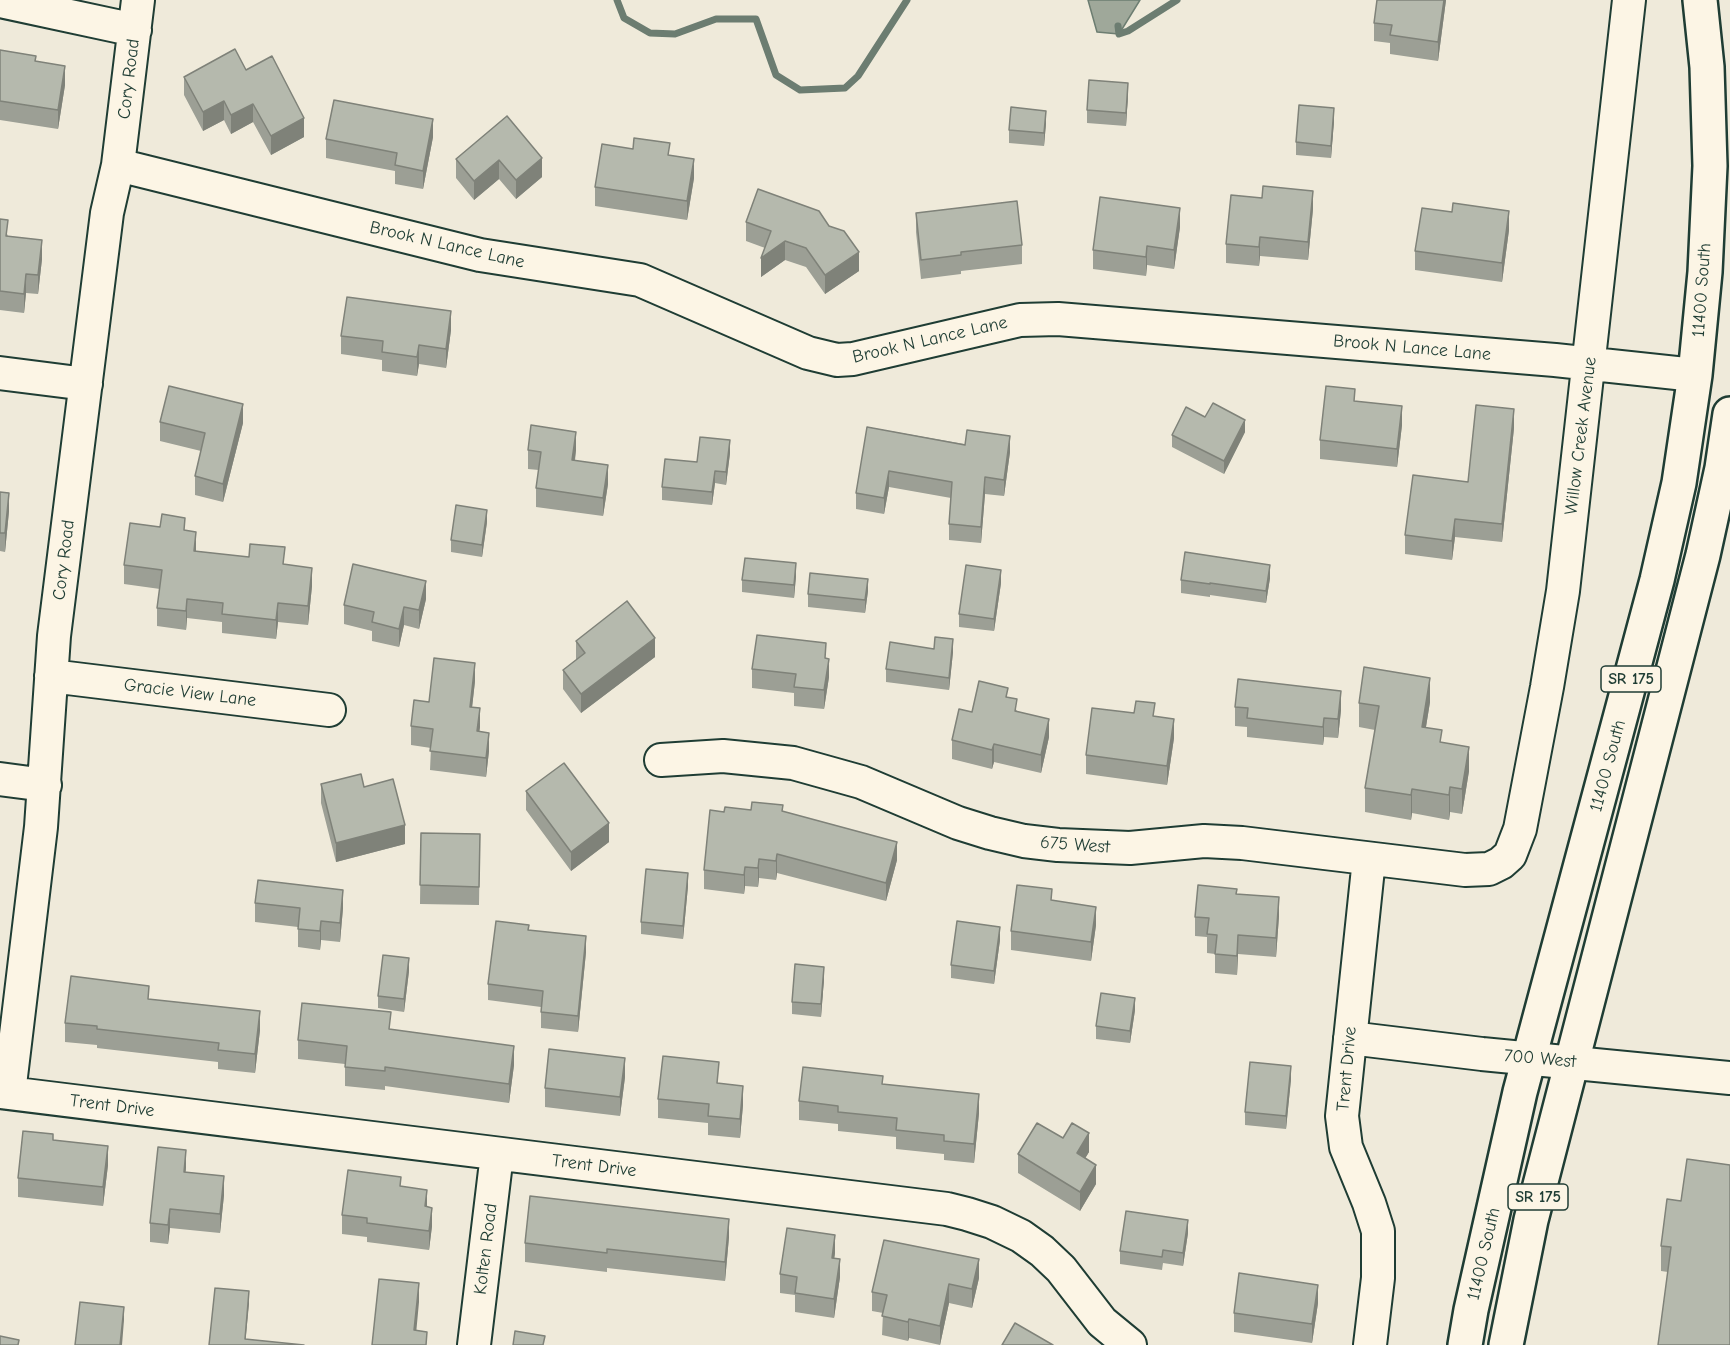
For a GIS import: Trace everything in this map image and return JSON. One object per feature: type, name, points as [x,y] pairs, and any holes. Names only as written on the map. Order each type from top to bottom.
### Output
[{"type":"main road","name":"11400 South","points":[[1465,1345],[1476,1287],[1529,1058],[1657,580],[1679,483],[1695,375],[1705,273],[1710,166],[1707,67],[1700,0]]},
{"type":"main road","name":"SR 175","points":[[1506,1345],[1532,1220],[1703,555],[1722,468],[1730,414]]},
{"type":"street","name":"Willow Creek Avenue","points":[[1501,863],[1510,855],[1520,829],[1563,591],[1629,0]]},
{"type":"street","points":[[0,1],[137,15]]},
{"type":"street","name":"Cory Road","points":[[4,1093],[41,827],[54,636],[107,213],[118,165],[137,15]]},
{"type":"street","name":"Brook N Lance Lane","points":[[118,165],[480,255],[640,280],[808,352],[837,360],[853,359],[957,333],[1039,318],[1695,375]]},
{"type":"street","points":[[0,373],[86,384]]},
{"type":"street","name":"Gracie View Lane","points":[[51,676],[329,710]]},
{"type":"street","name":"675 West","points":[[661,760],[734,757],[781,761],[816,768],[861,782],[958,822],[1024,841],[1094,848],[1130,848],[1204,841],[1242,843],[1478,871],[1489,870],[1501,863]]},
{"type":"street","points":[[0,779],[45,785]]},
{"type":"street","name":"Trent Drive","points":[[1369,859],[1342,1116],[1346,1147],[1378,1231],[1378,1278],[1370,1345]]},
{"type":"street","name":"700 West","points":[[1350,1038],[1482,1054],[1730,1078]]},
{"type":"street","name":"Trent Drive","points":[[4,1093],[947,1209],[992,1222],[1021,1236],[1042,1251],[1061,1269],[1102,1322],[1130,1345]]},
{"type":"street","name":"Kolten Road","points":[[474,1345],[497,1154]]},
{"type":"shaded area","points":[[1088,0],[1140,0],[1119,34],[1097,32]]},
{"type":"building","points":[[1377,0],[1444,0],[1438,42],[1390,35],[1392,25],[1374,23]]},
{"type":"building","points":[[235,49],[246,70],[272,56],[304,118],[271,136],[253,104],[231,115],[224,101],[203,112],[184,77]]},
{"type":"building","points":[[0,50],[36,56],[35,61],[65,66],[58,110],[0,101]]},
{"type":"building","points":[[1089,80],[1128,83],[1126,113],[1087,110]]},
{"type":"building","points":[[334,100],[433,119],[423,171],[395,165],[397,153],[326,139]]},
{"type":"building","points":[[1299,105],[1334,108],[1331,146],[1296,142]]},
{"type":"building","points":[[1011,107],[1046,111],[1044,133],[1009,130]]},
{"type":"building","points":[[507,116],[542,158],[516,180],[499,160],[474,181],[456,159]]},
{"type":"building","points":[[634,138],[670,143],[668,155],[694,159],[687,201],[595,187],[602,144],[633,149]]},
{"type":"building","points":[[1263,186],[1313,191],[1308,242],[1260,237],[1259,247],[1226,244],[1231,195],[1262,198]]},
{"type":"building","points":[[758,189],[819,211],[829,226],[844,231],[859,252],[825,275],[806,248],[785,241],[761,258],[771,231],[746,222]]},
{"type":"building","points":[[1100,197],[1180,208],[1174,250],[1147,246],[1146,257],[1093,250]]},
{"type":"building","points":[[1017,201],[1022,245],[961,252],[961,255],[921,260],[916,213]]},
{"type":"building","points":[[1453,203],[1509,211],[1502,263],[1415,251],[1422,208],[1452,212]]},
{"type":"building","points":[[0,219],[8,220],[6,236],[42,240],[38,275],[26,274],[24,294],[0,291]]},
{"type":"building","points":[[347,297],[451,311],[446,349],[419,345],[417,357],[382,352],[383,341],[341,336]]},
{"type":"building","points":[[169,386],[243,404],[223,484],[195,476],[205,433],[160,422]]},
{"type":"building","points":[[1326,386],[1355,389],[1354,401],[1402,406],[1397,449],[1320,440]]},
{"type":"building","points":[[1213,403],[1245,420],[1224,461],[1172,435],[1186,407],[1205,417]]},
{"type":"building","points":[[1476,405],[1514,409],[1502,524],[1455,519],[1452,541],[1405,535],[1413,475],[1468,482]]},
{"type":"building","points":[[531,425],[576,432],[572,460],[608,465],[603,498],[536,488],[541,452],[528,450]]},
{"type":"building","points":[[867,427],[965,445],[967,430],[1010,436],[1004,480],[985,477],[981,527],[949,524],[952,482],[889,471],[884,498],[856,493]]},
{"type":"building","points":[[700,437],[730,440],[726,472],[715,471],[712,492],[662,487],[665,459],[697,462]]},
{"type":"building","points":[[0,492],[9,493],[5,533],[0,533]]},
{"type":"building","points":[[456,505],[487,510],[482,545],[451,540]]},
{"type":"building","points":[[162,514],[185,518],[184,530],[196,532],[194,551],[249,557],[250,544],[285,547],[283,564],[312,568],[308,606],[278,603],[276,620],[222,614],[223,603],[187,599],[186,611],[157,608],[162,570],[124,565],[130,523],[160,527]]},
{"type":"building","points":[[1185,552],[1270,565],[1266,591],[1181,580]]},
{"type":"building","points":[[745,558],[796,563],[794,585],[742,580]]},
{"type":"building","points":[[353,564],[426,581],[419,610],[404,607],[399,629],[372,622],[374,612],[344,605]]},
{"type":"building","points":[[966,565],[1001,570],[994,619],[959,614]]},
{"type":"building","points":[[810,573],[868,579],[865,600],[808,594]]},
{"type":"building","points":[[627,601],[655,638],[581,694],[563,670],[585,653],[576,641]]},
{"type":"building","points":[[757,635],[826,643],[825,658],[829,659],[824,690],[794,687],[796,674],[752,669]]},
{"type":"building","points":[[935,637],[953,639],[949,678],[886,669],[890,642],[934,649]]},
{"type":"building","points":[[434,658],[475,663],[470,707],[480,708],[477,731],[489,733],[486,758],[430,751],[433,729],[411,726],[414,700],[429,702]]},
{"type":"building","points":[[1364,667],[1430,678],[1422,727],[1442,730],[1440,742],[1469,747],[1462,789],[1450,787],[1449,795],[1412,789],[1411,795],[1365,788],[1379,706],[1359,703]]},
{"type":"building","points":[[1238,679],[1341,691],[1338,719],[1324,718],[1323,727],[1247,718],[1248,708],[1235,707]]},
{"type":"building","points":[[979,681],[1008,688],[1006,697],[1017,699],[1015,711],[1049,719],[1041,755],[994,744],[992,750],[952,740],[959,709],[972,712]]},
{"type":"building","points":[[1136,701],[1155,703],[1153,716],[1174,719],[1167,766],[1086,755],[1092,708],[1134,713]]},
{"type":"building","points":[[564,763],[609,823],[571,852],[526,791]]},
{"type":"building","points":[[361,774],[364,787],[393,779],[405,825],[336,843],[321,784]]},
{"type":"building","points":[[752,802],[783,805],[782,811],[897,842],[886,883],[777,854],[776,861],[759,859],[758,868],[745,867],[744,875],[704,870],[710,810],[724,812],[725,807],[751,810]]},
{"type":"building","points":[[421,833],[480,834],[479,887],[420,885]]},
{"type":"building","points":[[646,869],[688,873],[683,926],[641,922]]},
{"type":"building","points":[[258,880],[343,890],[340,923],[321,921],[320,931],[298,929],[300,908],[255,903]]},
{"type":"building","points":[[1017,885],[1052,889],[1051,900],[1096,907],[1091,942],[1011,931]]},
{"type":"building","points":[[1198,885],[1237,889],[1236,894],[1279,897],[1276,938],[1238,935],[1237,956],[1215,954],[1217,935],[1207,934],[1209,918],[1195,917]]},
{"type":"building","points":[[496,921],[529,925],[528,930],[586,936],[578,1016],[541,1012],[543,991],[488,984]]},
{"type":"building","points":[[957,921],[1000,927],[994,971],[951,965]]},
{"type":"building","points":[[383,955],[409,958],[404,999],[378,996]]},
{"type":"building","points":[[795,964],[824,967],[821,1004],[792,1002]]},
{"type":"building","points":[[71,976],[149,986],[148,999],[260,1011],[255,1054],[218,1050],[219,1043],[97,1029],[97,1026],[65,1023]]},
{"type":"building","points":[[1101,993],[1135,998],[1130,1031],[1096,1026]]},
{"type":"building","points":[[302,1003],[391,1012],[389,1029],[514,1046],[509,1084],[385,1067],[385,1071],[345,1067],[347,1046],[298,1040]]},
{"type":"building","points":[[549,1049],[625,1058],[620,1097],[545,1088]]},
{"type":"building","points":[[663,1056],[719,1062],[717,1083],[743,1086],[740,1119],[708,1116],[709,1104],[658,1099]]},
{"type":"building","points":[[1250,1062],[1291,1066],[1286,1116],[1245,1112]]},
{"type":"building","points":[[803,1067],[883,1076],[882,1084],[979,1094],[974,1144],[944,1141],[944,1135],[896,1130],[897,1118],[838,1112],[838,1106],[799,1101]]},
{"type":"building","points":[[1037,1123],[1063,1138],[1072,1123],[1089,1133],[1077,1153],[1096,1165],[1080,1192],[1018,1154]]},
{"type":"building","points":[[23,1131],[53,1134],[53,1140],[108,1146],[103,1187],[18,1178]]},
{"type":"building","points":[[158,1147],[186,1150],[184,1172],[224,1176],[220,1214],[170,1209],[168,1225],[150,1223]]},
{"type":"building","points":[[1687,1159],[1730,1165],[1730,1345],[1658,1345],[1671,1247],[1661,1246],[1667,1199],[1681,1201]]},
{"type":"building","points":[[348,1170],[401,1177],[400,1186],[427,1190],[425,1206],[432,1208],[429,1231],[367,1223],[367,1218],[342,1215]]},
{"type":"building","points":[[530,1196],[729,1219],[725,1262],[607,1249],[607,1253],[525,1243]]},
{"type":"building","points":[[1126,1211],[1188,1220],[1183,1253],[1163,1250],[1162,1257],[1120,1251]]},
{"type":"building","points":[[787,1228],[835,1235],[832,1258],[840,1259],[834,1299],[795,1293],[797,1277],[780,1274]]},
{"type":"building","points":[[884,1240],[979,1259],[972,1289],[949,1284],[940,1326],[882,1316],[887,1295],[872,1292]]},
{"type":"building","points":[[1239,1273],[1318,1285],[1312,1324],[1234,1313]]},
{"type":"building","points":[[379,1279],[419,1283],[414,1330],[427,1332],[426,1345],[372,1345]]},
{"type":"building","points":[[215,1288],[249,1291],[245,1339],[304,1345],[209,1345]]},
{"type":"building","points":[[80,1302],[124,1307],[120,1345],[75,1345]]},
{"type":"building","points":[[1015,1323],[1053,1345],[1002,1345]]},
{"type":"building","points":[[515,1331],[545,1336],[543,1345],[513,1345]]},
{"type":"building","points":[[0,1336],[19,1340],[18,1345],[0,1345]]},
{"type":"waterway","points":[[617,0],[624,18],[650,33],[675,34],[716,19],[756,19],[776,75],[800,90],[845,88],[858,76],[907,0]]},
{"type":"waterway","points":[[1118,26],[1119,34],[1128,31],[1177,0]]}]
